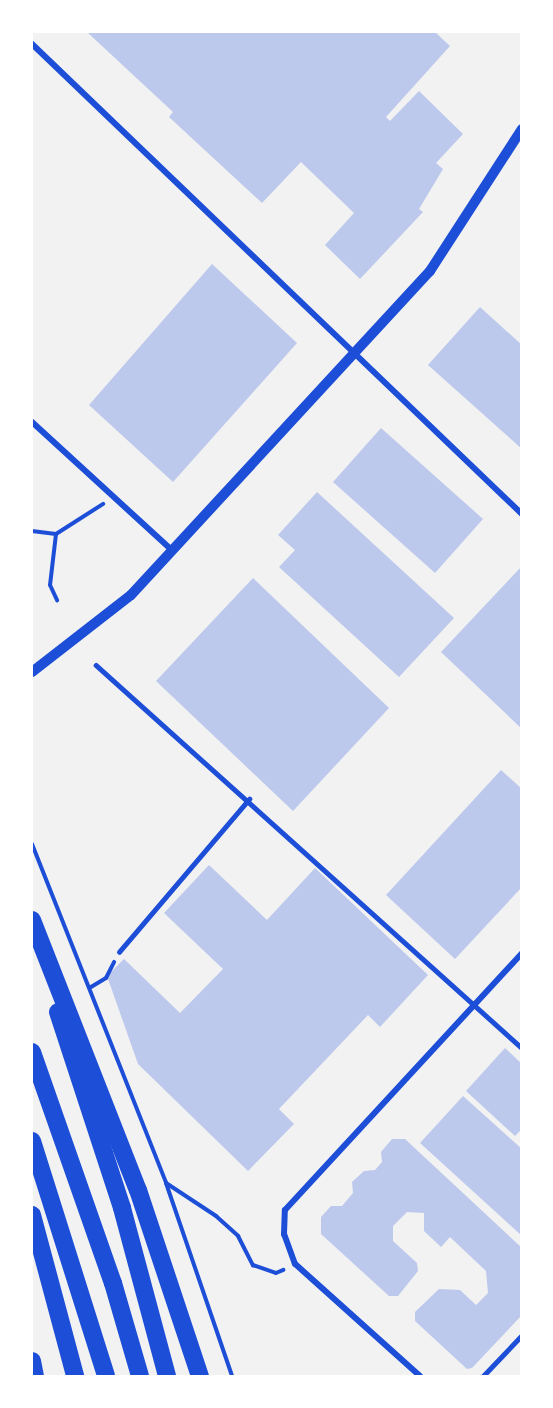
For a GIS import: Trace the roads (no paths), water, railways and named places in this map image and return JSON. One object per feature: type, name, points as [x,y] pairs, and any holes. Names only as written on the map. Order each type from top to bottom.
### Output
[{"type":"highway","points":[[32,922],[122,1208],[167,1377]]},
{"type":"highway","points":[[32,922],[138,1190],[200,1377]]},
{"type":"highway","points":[[32,1052],[113,1283],[140,1377]]},
{"type":"highway","points":[[32,1141],[106,1377]]},
{"type":"highway","points":[[32,1215],[75,1377]]},
{"type":"highway","points":[[32,1361],[35,1377]]},
{"type":"street","points":[[32,44],[326,323],[352,353],[522,514]]},
{"type":"street","points":[[32,672],[131,595],[173,552],[442,255],[522,129]]},
{"type":"street","points":[[32,422],[173,552]]},
{"type":"street","points":[[420,1377],[295,1264],[284,1234],[285,1210],[522,953]]},
{"type":"lane","points":[[96,664],[249,799],[522,1048]]},
{"type":"lane","points":[[119,952],[249,799]]},
{"type":"lane","points":[[483,1377],[522,1335]]}]
